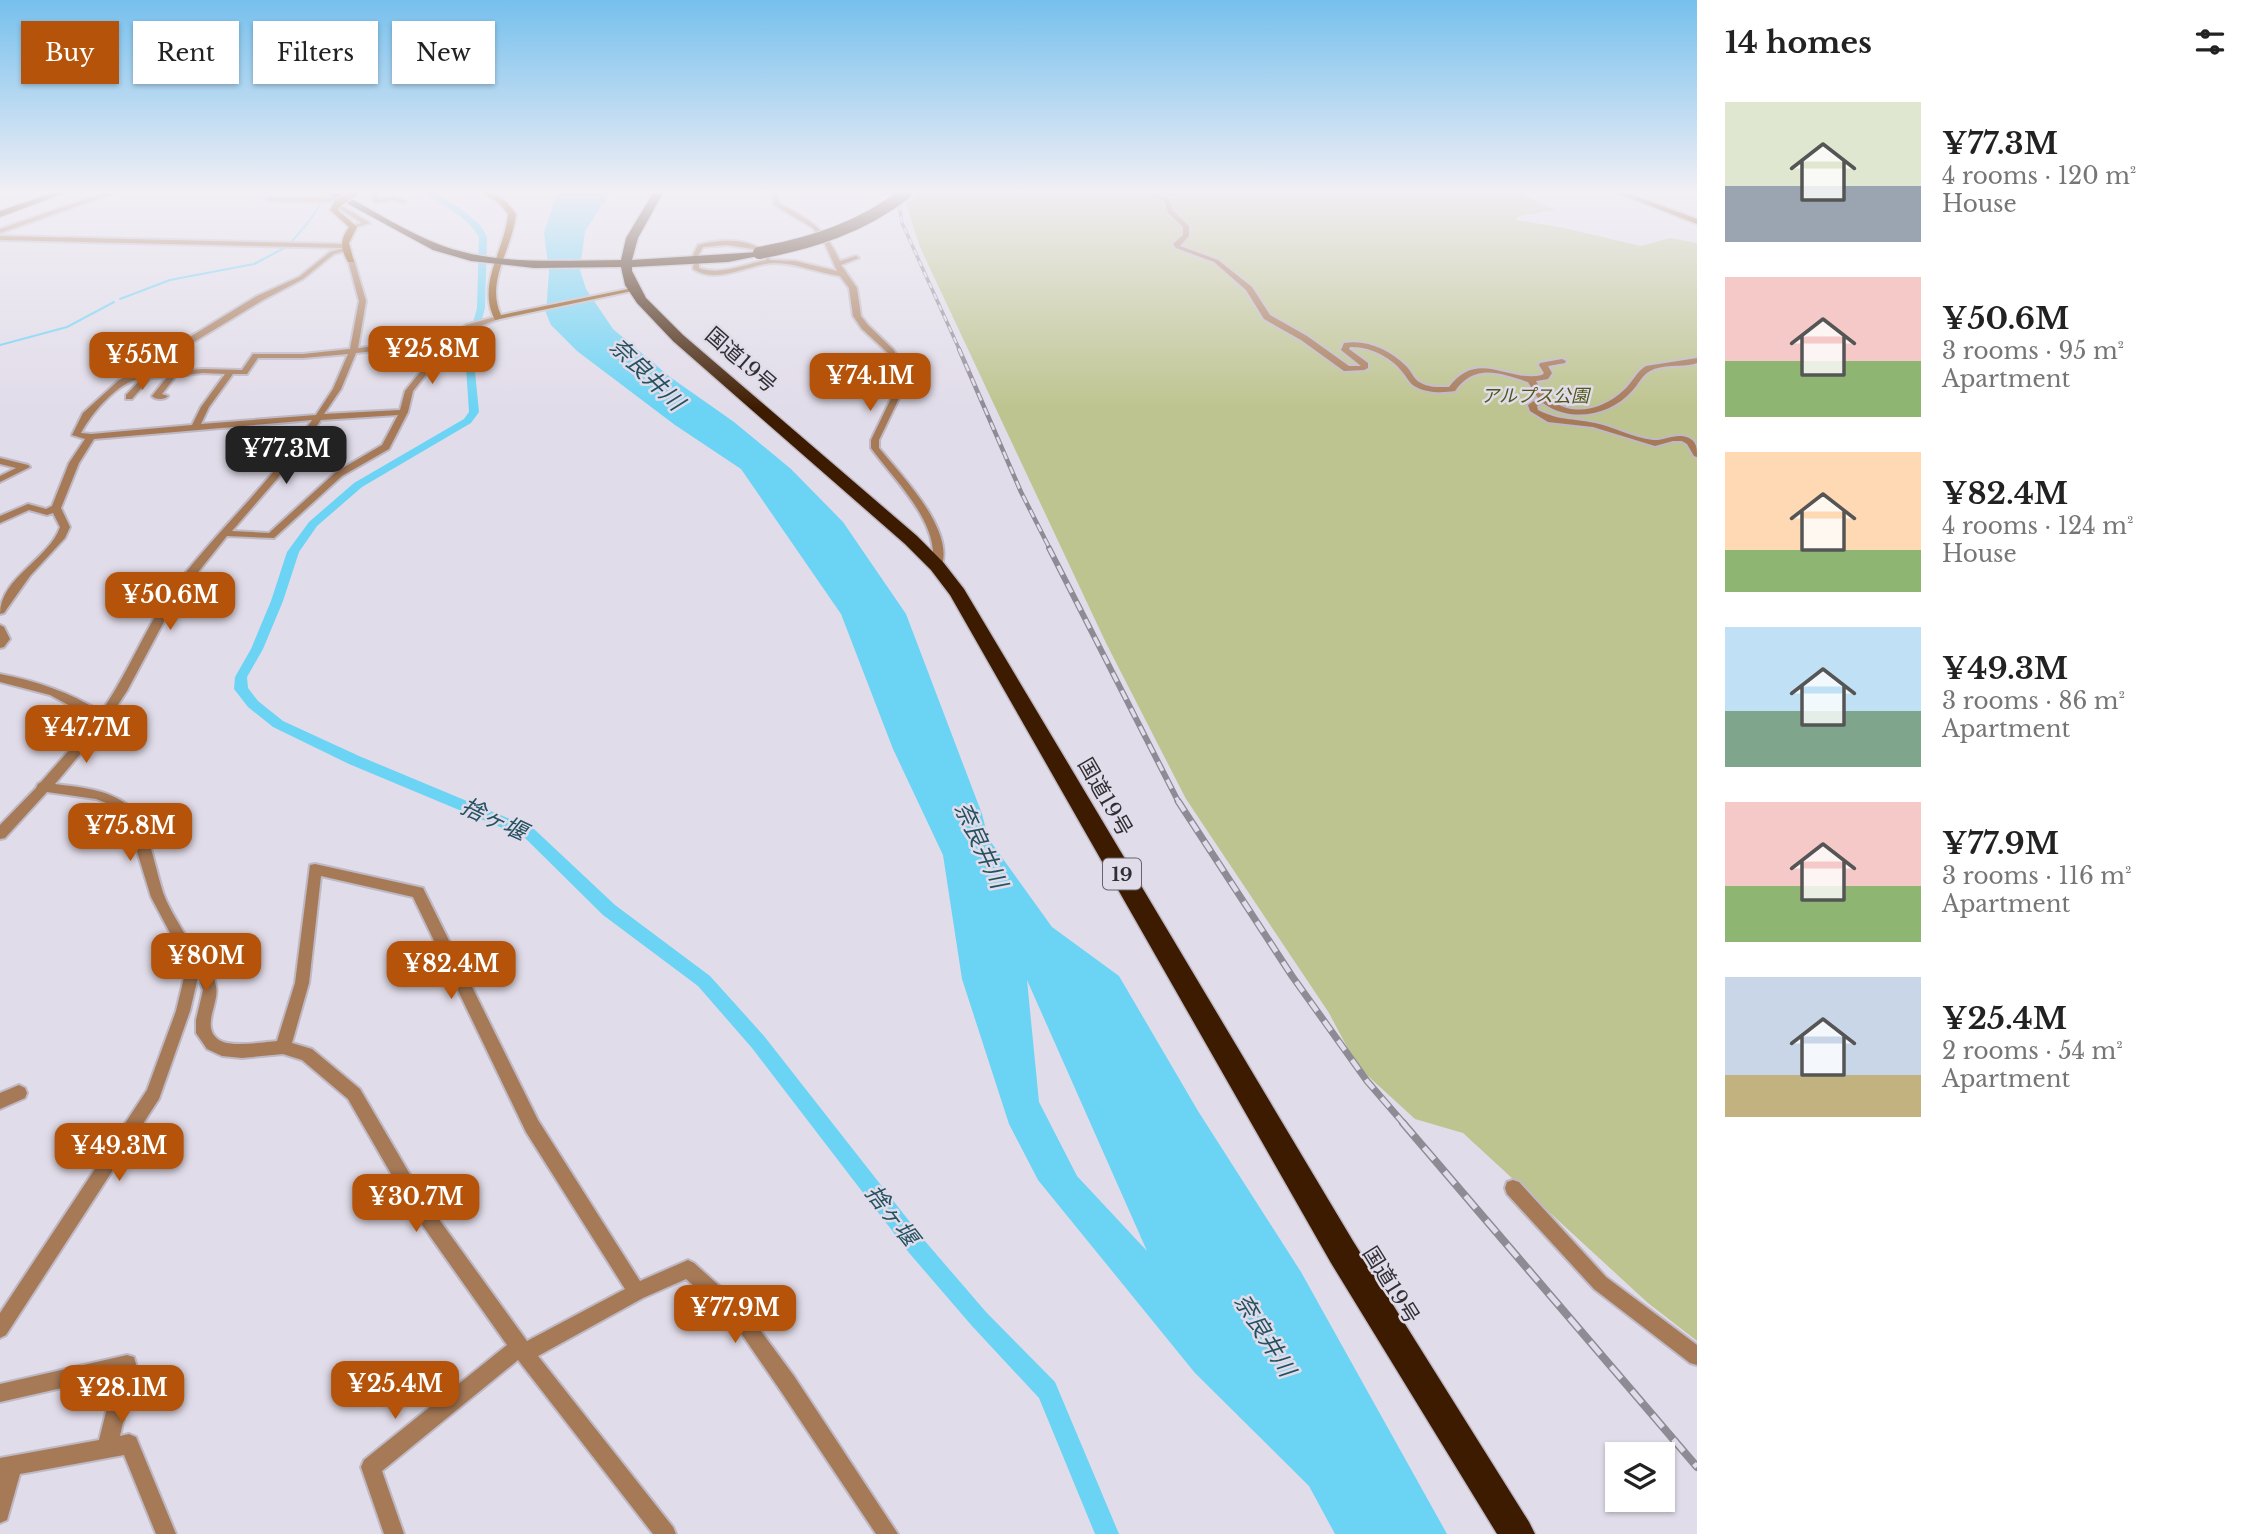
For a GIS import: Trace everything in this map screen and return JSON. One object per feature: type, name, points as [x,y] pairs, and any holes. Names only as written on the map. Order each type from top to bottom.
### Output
[{"type":"highway","name":"国道19号","points":[[620,265],[625,292],[894,524],[937,566],[958,593],[1342,1252],[1517,1534]]},
{"type":"street","points":[[318,265],[301,278],[237,311],[121,383],[86,415],[76,435],[91,437],[404,412]]},
{"type":"street","points":[[0,834],[75,754],[103,719],[147,637],[179,587],[306,439],[355,350],[362,323],[361,284],[353,265]]},
{"type":"street","points":[[499,265],[492,298],[493,308],[504,318]]},
{"type":"street","points":[[696,265],[696,269],[709,272],[750,265]]},
{"type":"street","points":[[790,265],[842,274]]},
{"type":"street","points":[[839,265],[842,274],[853,288],[857,316],[890,351],[899,365],[900,388],[875,440],[875,449],[915,499],[937,539],[942,553],[937,566]]},
{"type":"street","points":[[1220,265],[1246,286],[1267,317],[1311,343],[1340,366],[1356,370],[1364,368],[1365,365],[1345,350],[1347,345],[1359,343],[1406,371],[1416,384],[1428,388],[1451,389],[1463,375],[1479,371],[1531,380],[1545,377],[1548,373],[1544,365],[1562,361]]},
{"type":"street","points":[[225,533],[271,536],[339,474],[386,447],[404,412],[410,391],[425,370],[430,352],[456,338],[469,327],[625,292]]},
{"type":"street","points":[[134,377],[203,371],[244,372],[256,356],[303,356],[412,345],[427,348],[430,352]]},
{"type":"street","points":[[1531,380],[1543,399],[1571,412],[1591,413],[1604,409],[1624,395],[1635,385],[1641,372],[1650,368],[1686,365],[1697,360]]},
{"type":"street","points":[[203,371],[210,362]]},
{"type":"street","points":[[195,428],[205,407],[230,372]]},
{"type":"street","points":[[164,396],[156,396],[174,373]]},
{"type":"street","points":[[129,397],[148,377]]},
{"type":"street","points":[[1543,399],[1532,405],[1534,411],[1551,420],[1594,425],[1655,443],[1673,438],[1684,439],[1697,454]]},
{"type":"street","points":[[0,520],[28,507],[47,512],[56,508],[74,463],[91,437]]},
{"type":"street","points":[[0,461],[25,467],[0,479]]},
{"type":"street","points":[[0,611],[26,574],[62,536],[65,527],[56,508]]},
{"type":"street","points":[[0,629],[5,639],[0,644]]},
{"type":"street","points":[[0,678],[29,682],[67,697],[103,719]]},
{"type":"street","points":[[42,787],[98,794],[118,803],[133,816],[158,897],[194,965],[206,974],[210,990],[203,1020],[204,1033],[212,1044],[222,1049],[242,1051],[283,1047],[307,1054],[354,1094],[419,1206],[522,1350],[666,1534]]},
{"type":"street","points":[[283,1047],[302,983],[315,869],[418,892],[532,1126],[637,1292]]},
{"type":"street","points":[[0,1329],[153,1094],[183,1011],[194,965]]},
{"type":"street","points":[[0,1101],[19,1093]]},
{"type":"street","points":[[1513,1188],[1600,1283],[1697,1356]]},
{"type":"street","points":[[394,1534],[371,1467],[522,1350],[688,1269],[738,1314],[788,1383],[888,1534]]},
{"type":"street","points":[[0,1393],[127,1364],[107,1448]]},
{"type":"street","points":[[0,1513],[6,1467],[129,1444],[166,1534]]},
{"type":"green space","name":"アルプス公園","points":[[928,265],[1697,265],[1697,1341],[1648,1303],[1463,1133],[1415,1119],[1357,1066],[1329,1013],[1186,799],[1106,643]]},
{"type":"water","name":"奈良井川","points":[[548,265],[581,265],[586,289],[613,329],[670,377],[734,422],[791,469],[843,522],[906,614],[982,814],[988,838],[1052,927],[1119,976],[1198,1111],[1301,1272],[1447,1534],[1335,1534],[1309,1486],[1195,1373],[1038,1180],[1009,1124],[962,979],[943,855],[893,749],[841,614],[741,469],[675,425],[577,351],[551,325],[546,313]],"holes":[[[1027,980],[1147,1251],[1077,1176],[1039,1102]]]},
{"type":"waterway","points":[[120,299],[170,280],[251,265]]},
{"type":"waterway","name":"捨ヶ堰","points":[[482,265],[481,308],[469,352],[474,412],[468,421],[358,485],[313,524],[293,552],[277,601],[257,649],[241,677],[241,689],[253,704],[278,724],[354,760],[529,833],[609,910],[704,981],[758,1042],[917,1247],[979,1319],[1047,1390],[1107,1534]]},
{"type":"waterway","points":[[0,345],[67,327],[114,302]]},
{"type":"railway","points":[[921,265],[960,351]]},
{"type":"railway","points":[[959,349],[1021,492],[1050,549]]},
{"type":"railway","points":[[1049,548],[1179,803]]},
{"type":"railway","points":[[1178,801],[1292,976],[1367,1081],[1405,1125]]},
{"type":"railway","points":[[1403,1123],[1697,1467]]}]
